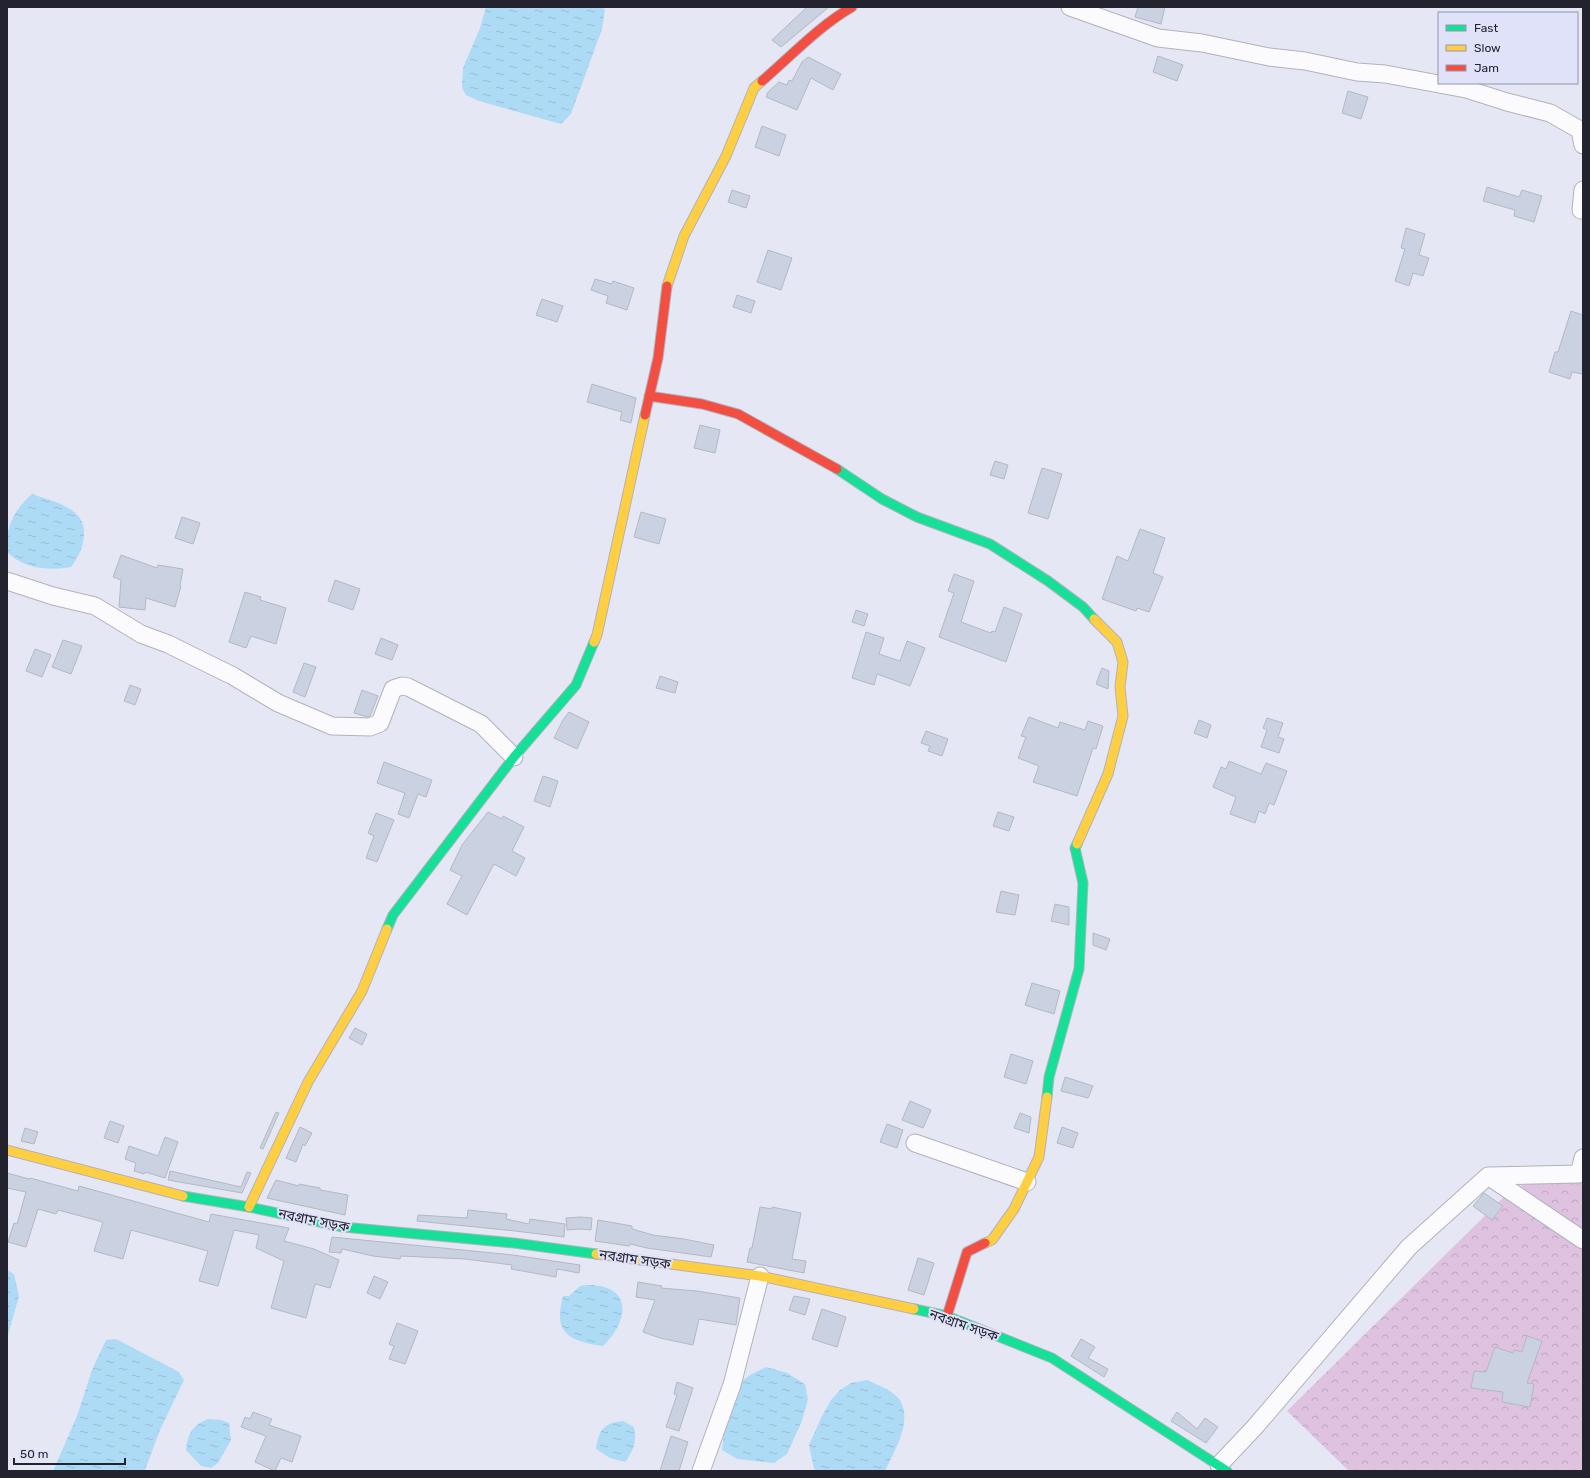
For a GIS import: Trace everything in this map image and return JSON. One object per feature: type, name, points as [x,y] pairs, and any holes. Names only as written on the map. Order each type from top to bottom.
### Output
[{"type":"street","points":[[249,1207],[308,1082],[362,991],[393,915],[514,757],[576,685],[597,635],[658,358],[668,281],[684,236],[726,156],[754,88],[840,14],[852,7]]},
{"type":"street","points":[[1070,7],[1158,38],[1202,43],[1269,57],[1305,61],[1357,72],[1384,74],[1438,84]]},
{"type":"street","points":[[1439,84],[1466,89],[1507,102],[1550,113],[1580,130],[1583,145]]},
{"type":"street","points":[[1581,210],[1583,190]]},
{"type":"street","points":[[649,396],[675,399],[738,414],[827,463],[882,499],[917,516],[990,544],[1048,581],[1083,607],[1117,642],[1123,662],[1120,687],[1123,716],[1108,774],[1075,848],[1083,882],[1079,969],[1049,1077],[1039,1157],[1014,1209],[992,1240],[967,1252],[947,1316]]},
{"type":"street","points":[[7,581],[53,596],[95,606],[141,634],[168,644],[233,676],[278,703],[332,726],[370,727],[380,723],[393,688],[402,686],[408,687],[481,724],[514,757]]},
{"type":"street","points":[[915,1143],[1027,1182]]},
{"type":"street","name":"নবগ্রাম সড়ক","points":[[7,1150],[174,1195],[249,1207],[343,1227],[514,1242],[760,1276],[947,1316],[1052,1358],[1185,1445],[1223,1468]]},
{"type":"street","points":[[1223,1468],[1254,1428],[1410,1247],[1488,1176],[1579,1174],[1583,1158]]},
{"type":"street","points":[[1488,1176],[1583,1240]]},
{"type":"street","points":[[701,1471],[732,1385],[760,1276]]},
{"type":"green space","points":[[1583,1174],[1583,1471],[1349,1471],[1287,1411],[1514,1187]]},
{"type":"water","points":[[486,7],[600,7],[605,9],[602,29],[571,114],[561,124],[479,101],[466,95],[462,88],[463,68],[480,28]]},
{"type":"water","points":[[32,494],[66,506],[79,517],[83,524],[84,538],[82,547],[79,555],[71,567],[54,569],[37,567],[21,562],[7,552],[9,527],[12,520],[20,506]]},
{"type":"water","points":[[7,1270],[14,1274],[19,1296],[7,1339]]},
{"type":"water","points":[[580,1286],[601,1286],[612,1290],[619,1297],[622,1305],[622,1315],[618,1325],[612,1336],[603,1346],[572,1338],[562,1327],[560,1309],[563,1296],[569,1296]]},
{"type":"water","points":[[116,1339],[179,1372],[184,1380],[160,1430],[145,1470],[53,1471],[77,1416],[92,1370],[106,1340]]},
{"type":"water","points":[[766,1367],[787,1373],[805,1384],[808,1399],[802,1421],[787,1454],[774,1463],[737,1459],[722,1450],[725,1425],[740,1383],[750,1375]]},
{"type":"water","points":[[867,1380],[884,1388],[896,1396],[903,1407],[904,1426],[885,1471],[818,1471],[814,1469],[809,1445],[831,1400],[840,1390],[851,1383]]},
{"type":"water","points":[[208,1419],[221,1420],[229,1423],[231,1440],[218,1463],[211,1468],[201,1466],[186,1450],[188,1439],[192,1431],[198,1424]]},
{"type":"water","points":[[623,1421],[634,1427],[635,1437],[633,1450],[625,1462],[610,1458],[596,1449],[603,1429],[606,1426],[616,1422]]},
{"type":"building","points":[[807,7],[829,7],[781,47],[772,40]]},
{"type":"building","points":[[1138,7],[1165,7],[1161,24],[1135,17]]},
{"type":"building","points":[[1158,56],[1183,65],[1177,81],[1153,72]]},
{"type":"building","points":[[808,57],[841,74],[833,90],[811,78],[797,110],[766,97],[768,92],[779,82],[787,85],[789,80],[792,81],[802,62]]},
{"type":"building","points":[[1348,91],[1368,97],[1361,119],[1342,113]]},
{"type":"building","points":[[762,126],[786,135],[779,156],[755,147]]},
{"type":"building","points":[[1487,187],[1519,197],[1522,190],[1542,196],[1534,222],[1514,216],[1515,210],[1483,201]]},
{"type":"building","points":[[732,190],[750,196],[746,208],[728,202]]},
{"type":"building","points":[[1406,228],[1425,234],[1419,255],[1429,258],[1423,276],[1413,273],[1409,286],[1395,281],[1405,249],[1401,248]]},
{"type":"building","points":[[768,250],[792,258],[781,290],[757,282]]},
{"type":"building","points":[[595,279],[612,284],[613,281],[634,288],[627,310],[606,303],[608,296],[591,290]]},
{"type":"building","points":[[737,295],[755,301],[751,313],[733,307]]},
{"type":"building","points":[[542,299],[563,306],[557,322],[536,315]]},
{"type":"building","points":[[1571,311],[1583,315],[1583,374],[1572,372],[1570,379],[1549,372],[1555,352],[1558,352]]},
{"type":"building","points":[[592,384],[636,398],[631,423],[620,420],[622,412],[587,402]]},
{"type":"building","points":[[700,425],[720,430],[715,453],[694,448]]},
{"type":"building","points":[[995,461],[1008,465],[1004,479],[990,475]]},
{"type":"building","points":[[1042,468],[1062,474],[1048,519],[1028,513]]},
{"type":"building","points":[[641,512],[666,519],[659,544],[634,537]]},
{"type":"building","points":[[182,517],[200,523],[193,544],[175,538]]},
{"type":"building","points":[[1140,529],[1165,538],[1153,573],[1163,577],[1149,612],[1137,608],[1136,611],[1102,599],[1117,556],[1128,561]]},
{"type":"building","points":[[121,555],[157,568],[158,565],[183,569],[181,586],[175,607],[146,598],[145,610],[119,607],[121,580],[113,577]]},
{"type":"building","points":[[954,574],[974,581],[961,622],[991,633],[992,631],[995,632],[1004,607],[1022,614],[1006,662],[939,637],[954,593],[948,591]]},
{"type":"building","points":[[335,580],[360,589],[353,610],[328,601]]},
{"type":"building","points":[[245,592],[261,597],[260,600],[286,608],[276,644],[251,636],[246,648],[229,642]]},
{"type":"building","points":[[856,610],[868,614],[864,626],[852,622]]},
{"type":"building","points":[[866,632],[884,638],[879,654],[900,661],[907,641],[925,648],[910,686],[877,674],[874,685],[852,678]]},
{"type":"building","points":[[381,638],[398,645],[392,660],[375,654]]},
{"type":"building","points":[[63,640],[82,646],[71,674],[52,667]]},
{"type":"building","points":[[35,649],[51,655],[42,677],[26,671]]},
{"type":"building","points":[[304,663],[316,667],[305,697],[293,692]]},
{"type":"building","points":[[1102,668],[1109,671],[1108,689],[1096,684]]},
{"type":"building","points":[[660,676],[678,682],[675,693],[656,688]]},
{"type":"building","points":[[130,685],[141,689],[135,705],[124,701]]},
{"type":"building","points":[[362,690],[378,696],[370,716],[368,717],[354,713]]},
{"type":"building","points":[[569,712],[589,722],[577,749],[554,738]]},
{"type":"building","points":[[1029,717],[1058,728],[1060,722],[1085,730],[1088,721],[1103,726],[1096,749],[1093,748],[1077,796],[1033,782],[1039,766],[1018,758],[1026,737],[1021,736]]},
{"type":"building","points":[[1267,718],[1283,723],[1278,737],[1284,739],[1279,753],[1261,747],[1267,730],[1263,728]]},
{"type":"building","points":[[1199,720],[1211,725],[1207,738],[1194,733]]},
{"type":"building","points":[[926,731],[948,739],[942,756],[928,751],[930,746],[921,743]]},
{"type":"building","points":[[1229,761],[1261,774],[1266,763],[1287,771],[1274,805],[1269,803],[1265,814],[1259,811],[1255,823],[1230,814],[1236,797],[1213,787],[1221,767],[1226,769]]},
{"type":"building","points":[[384,762],[432,780],[426,797],[418,794],[409,818],[398,814],[405,793],[377,783]]},
{"type":"building","points":[[543,776],[558,781],[550,807],[534,801]]},
{"type":"building","points":[[488,812],[502,819],[503,816],[524,827],[512,851],[525,858],[516,876],[494,864],[467,915],[447,904],[462,876],[450,870],[462,845]]},
{"type":"building","points":[[998,812],[1014,817],[1009,831],[993,826]]},
{"type":"building","points":[[376,813],[394,820],[377,862],[366,858],[374,836],[368,833]]},
{"type":"building","points":[[1001,891],[1019,895],[1015,915],[996,912]]},
{"type":"building","points":[[1055,904],[1069,907],[1069,925],[1051,921]]},
{"type":"building","points":[[1093,933],[1110,939],[1106,950],[1093,945]]},
{"type":"building","points":[[1032,983],[1060,991],[1054,1014],[1025,1005]]},
{"type":"building","points":[[355,1028],[367,1034],[362,1045],[349,1038]]},
{"type":"building","points":[[1011,1054],[1033,1061],[1026,1084],[1004,1077]]},
{"type":"building","points":[[1065,1077],[1093,1086],[1088,1098],[1061,1091]]},
{"type":"building","points":[[910,1101],[931,1110],[923,1128],[902,1120]]},
{"type":"building","points":[[276,1112],[279,1113],[263,1149],[260,1148]]},
{"type":"building","points":[[1020,1113],[1031,1117],[1029,1133],[1014,1128]]},
{"type":"building","points":[[110,1121],[124,1126],[118,1143],[104,1138]]},
{"type":"building","points":[[887,1124],[903,1130],[897,1148],[880,1142]]},
{"type":"building","points":[[300,1127],[312,1133],[305,1146],[303,1144],[296,1162],[286,1158]]},
{"type":"building","points":[[1062,1127],[1078,1133],[1073,1148],[1057,1143]]},
{"type":"building","points":[[25,1128],[38,1132],[34,1144],[21,1141]]},
{"type":"building","points":[[165,1137],[178,1142],[165,1178],[145,1172],[144,1174],[134,1171],[136,1163],[125,1159],[129,1146],[158,1156]]},
{"type":"building","points":[[170,1171],[241,1187],[247,1172],[251,1173],[242,1193],[168,1180]]},
{"type":"building","points":[[7,1173],[78,1191],[79,1186],[209,1222],[211,1214],[289,1228],[284,1241],[314,1249],[339,1260],[330,1288],[315,1284],[306,1318],[271,1308],[284,1261],[256,1248],[259,1235],[234,1230],[218,1286],[199,1281],[208,1251],[131,1230],[123,1259],[94,1251],[103,1222],[58,1210],[56,1214],[38,1209],[26,1247],[8,1242],[14,1223],[17,1224],[26,1192],[7,1188]]},
{"type":"building","points":[[276,1180],[348,1195],[345,1215],[267,1198]]},
{"type":"building","points":[[1484,1193],[1503,1206],[1492,1220],[1473,1206]]},
{"type":"building","points":[[760,1207],[772,1209],[772,1207],[801,1213],[792,1259],[806,1261],[804,1273],[747,1262],[750,1248],[752,1248]]},
{"type":"building","points":[[468,1210],[507,1214],[506,1219],[529,1224],[530,1219],[565,1224],[564,1237],[417,1221],[418,1215],[467,1218]]},
{"type":"building","points":[[566,1218],[592,1218],[591,1230],[567,1230]]},
{"type":"building","points":[[598,1220],[632,1226],[632,1229],[653,1235],[714,1245],[711,1257],[647,1248],[630,1244],[629,1246],[595,1241]]},
{"type":"building","points":[[332,1237],[513,1255],[580,1265],[579,1273],[557,1269],[556,1277],[511,1269],[512,1265],[465,1259],[401,1256],[400,1259],[373,1256],[342,1249],[341,1253],[329,1252]]},
{"type":"building","points":[[918,1258],[934,1263],[924,1295],[908,1290]]},
{"type":"building","points":[[374,1276],[388,1282],[380,1299],[367,1293]]},
{"type":"building","points":[[638,1282],[662,1286],[661,1288],[697,1291],[740,1298],[736,1325],[699,1319],[693,1345],[660,1338],[643,1332],[655,1300],[636,1297]]},
{"type":"building","points":[[794,1296],[810,1299],[805,1315],[789,1310]]},
{"type":"building","points":[[822,1309],[846,1317],[837,1347],[812,1339]]},
{"type":"building","points":[[397,1323],[418,1331],[405,1364],[389,1359],[394,1346],[389,1344]]},
{"type":"building","points":[[1527,1336],[1542,1341],[1527,1383],[1534,1384],[1530,1407],[1502,1402],[1503,1392],[1471,1388],[1474,1371],[1486,1372],[1495,1347],[1513,1353],[1514,1350],[1522,1352]]},
{"type":"building","points":[[1081,1339],[1095,1347],[1088,1358],[1108,1369],[1104,1377],[1071,1356]]},
{"type":"building","points":[[677,1382],[693,1388],[679,1431],[666,1427],[677,1395],[674,1394]]},
{"type":"building","points":[[253,1412],[272,1419],[269,1425],[301,1436],[292,1462],[281,1458],[275,1471],[255,1462],[266,1436],[241,1427],[245,1417],[250,1419]]},
{"type":"building","points":[[1177,1412],[1197,1429],[1205,1418],[1218,1427],[1206,1443],[1171,1421]]},
{"type":"building","points":[[671,1436],[688,1442],[679,1471],[660,1471]]},
{"type":"traffic: fast","points":[[837,469],[882,499],[917,517],[990,544],[1048,581],[1083,607],[1094,619]]},
{"type":"traffic: fast","points":[[387,929],[393,915],[514,757],[576,685],[594,642]]},
{"type":"traffic: fast","points":[[1047,1097],[1049,1077],[1079,969],[1083,883],[1075,848],[1077,844]]},
{"type":"traffic: fast","points":[[183,1196],[249,1207],[343,1227],[514,1243],[596,1254]]},
{"type":"traffic: fast","points":[[914,1309],[947,1316],[1052,1358],[1227,1471]]},
{"type":"traffic: slow","points":[[667,286],[684,236],[726,156],[754,88],[762,81]]},
{"type":"traffic: slow","points":[[594,642],[597,635],[645,415]]},
{"type":"traffic: slow","points":[[1077,844],[1108,774],[1123,716],[1120,687],[1123,662],[1117,642],[1094,619]]},
{"type":"traffic: slow","points":[[249,1207],[308,1082],[362,991],[387,929]]},
{"type":"traffic: slow","points":[[985,1243],[992,1240],[1014,1209],[1039,1157],[1047,1097]]},
{"type":"traffic: slow","points":[[7,1150],[183,1196]]},
{"type":"traffic: slow","points":[[596,1254],[760,1276],[914,1309]]},
{"type":"traffic: jam","points":[[762,81],[817,32],[852,7]]},
{"type":"traffic: jam","points":[[645,415],[658,358],[667,286]]},
{"type":"traffic: jam","points":[[649,396],[702,404],[738,414],[837,469]]},
{"type":"traffic: jam","points":[[947,1316],[967,1252],[985,1243]]}]
